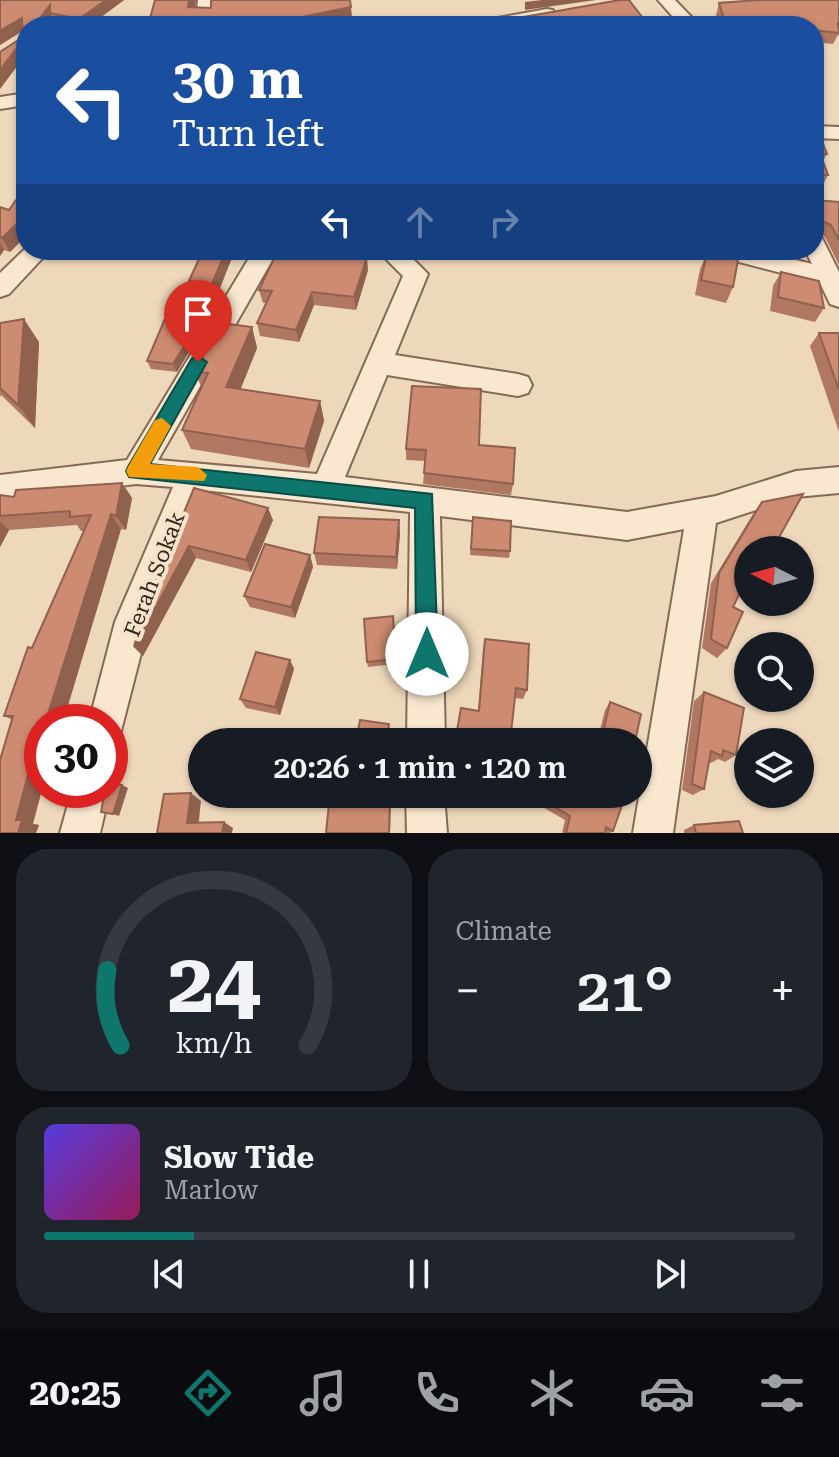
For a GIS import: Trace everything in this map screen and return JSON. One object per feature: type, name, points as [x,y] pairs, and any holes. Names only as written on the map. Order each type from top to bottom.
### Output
[{"type":"street","points":[[666,0],[681,16]]},
{"type":"street","points":[[536,16],[569,10]]},
{"type":"street","points":[[0,288],[28,260]]},
{"type":"street","points":[[136,471],[260,260]]},
{"type":"street","points":[[326,488],[416,274],[400,260]]},
{"type":"street","points":[[825,260],[839,298]]},
{"type":"street","points":[[378,363],[518,385]]},
{"type":"street","points":[[0,488],[136,471],[326,488],[627,526],[702,512],[796,484],[839,480]]},
{"type":"street","name":"Ferah Sokak","points":[[112,704],[132,622],[193,475]]},
{"type":"street","points":[[425,500],[426,728]]},
{"type":"street","points":[[653,833],[702,512]]},
{"type":"street","points":[[80,833],[86,808]]},
{"type":"street","points":[[426,808],[427,833]]},
{"type":"building","points":[[0,0],[106,0],[83,16],[50,13],[50,5],[42,16],[16,16],[16,22],[0,31]]},
{"type":"building","points":[[155,0],[189,0],[188,7],[211,8],[211,0],[350,0],[351,7],[306,16],[151,16]]},
{"type":"building","points":[[629,0],[641,16],[529,16]]},
{"type":"building","points":[[839,0],[839,33],[824,31],[824,16],[723,16],[719,3]]},
{"type":"building","points":[[16,42],[16,49],[0,70],[0,52]]},
{"type":"building","points":[[16,200],[16,225],[2,238],[0,207],[9,210]]},
{"type":"building","points":[[824,201],[839,202],[839,240],[831,225],[824,222]]},
{"type":"building","points":[[198,260],[222,260],[212,284],[189,281]]},
{"type":"building","points":[[273,260],[366,260],[354,297],[312,292],[296,330],[257,323],[272,291],[259,290]]},
{"type":"building","points":[[705,260],[738,260],[733,287],[701,280]]},
{"type":"building","points":[[781,272],[819,281],[824,308],[778,297]]},
{"type":"building","points":[[176,293],[202,296],[188,331],[193,332],[173,364],[147,361]]},
{"type":"building","points":[[24,319],[18,405],[0,388],[0,323]]},
{"type":"building","points":[[221,323],[252,327],[226,387],[320,401],[305,449],[182,430],[208,373],[195,371]]},
{"type":"building","points":[[819,333],[839,333],[839,390]]},
{"type":"building","points":[[412,386],[481,389],[479,445],[515,448],[513,484],[424,473],[426,450],[406,449]]},
{"type":"building","points":[[122,483],[116,516],[111,514],[51,704],[24,704],[24,790],[16,820],[22,820],[18,833],[0,833],[0,760],[13,716],[4,716],[28,647],[32,648],[91,515],[70,517],[70,511],[0,516],[0,495],[14,497],[16,490]]},
{"type":"building","points":[[194,488],[268,508],[246,560],[189,546],[134,647],[143,612]]},
{"type":"building","points":[[803,494],[780,536],[741,536],[762,502]]},
{"type":"building","points":[[319,517],[399,520],[396,557],[314,553]]},
{"type":"building","points":[[473,517],[511,521],[510,551],[471,549]]},
{"type":"building","points":[[265,544],[310,555],[291,607],[244,596]]},
{"type":"building","points":[[734,548],[733,607],[734,616],[741,616],[727,648],[711,639],[719,573]]},
{"type":"building","points":[[393,616],[396,659],[367,662],[364,619]]},
{"type":"building","points":[[485,639],[529,644],[527,690],[516,688],[512,728],[457,728],[461,708],[479,711]]},
{"type":"building","points":[[256,652],[290,660],[275,707],[240,699]]},
{"type":"building","points":[[704,692],[734,704],[734,712],[743,712],[741,728],[734,728],[734,754],[723,750],[722,756],[711,751],[704,789],[692,784]]},
{"type":"building","points":[[610,702],[641,714],[638,728],[604,728]]},
{"type":"building","points":[[360,720],[389,724],[389,728],[359,728]]},
{"type":"building","points":[[188,793],[187,823],[224,822],[222,833],[157,833],[164,794]]},
{"type":"building","points":[[102,808],[115,808],[113,814],[101,812]]},
{"type":"building","points":[[329,808],[390,808],[389,833],[326,833]]},
{"type":"building","points":[[556,808],[621,808],[613,831],[606,827],[605,833],[566,833],[570,816]]},
{"type":"building","points":[[739,821],[743,833],[696,833],[694,825]]},
{"type":"slow traffic","points":[[162,426],[136,471],[198,475]]},
{"type":"route","points":[[198,362],[136,471],[425,500],[427,654]]}]
